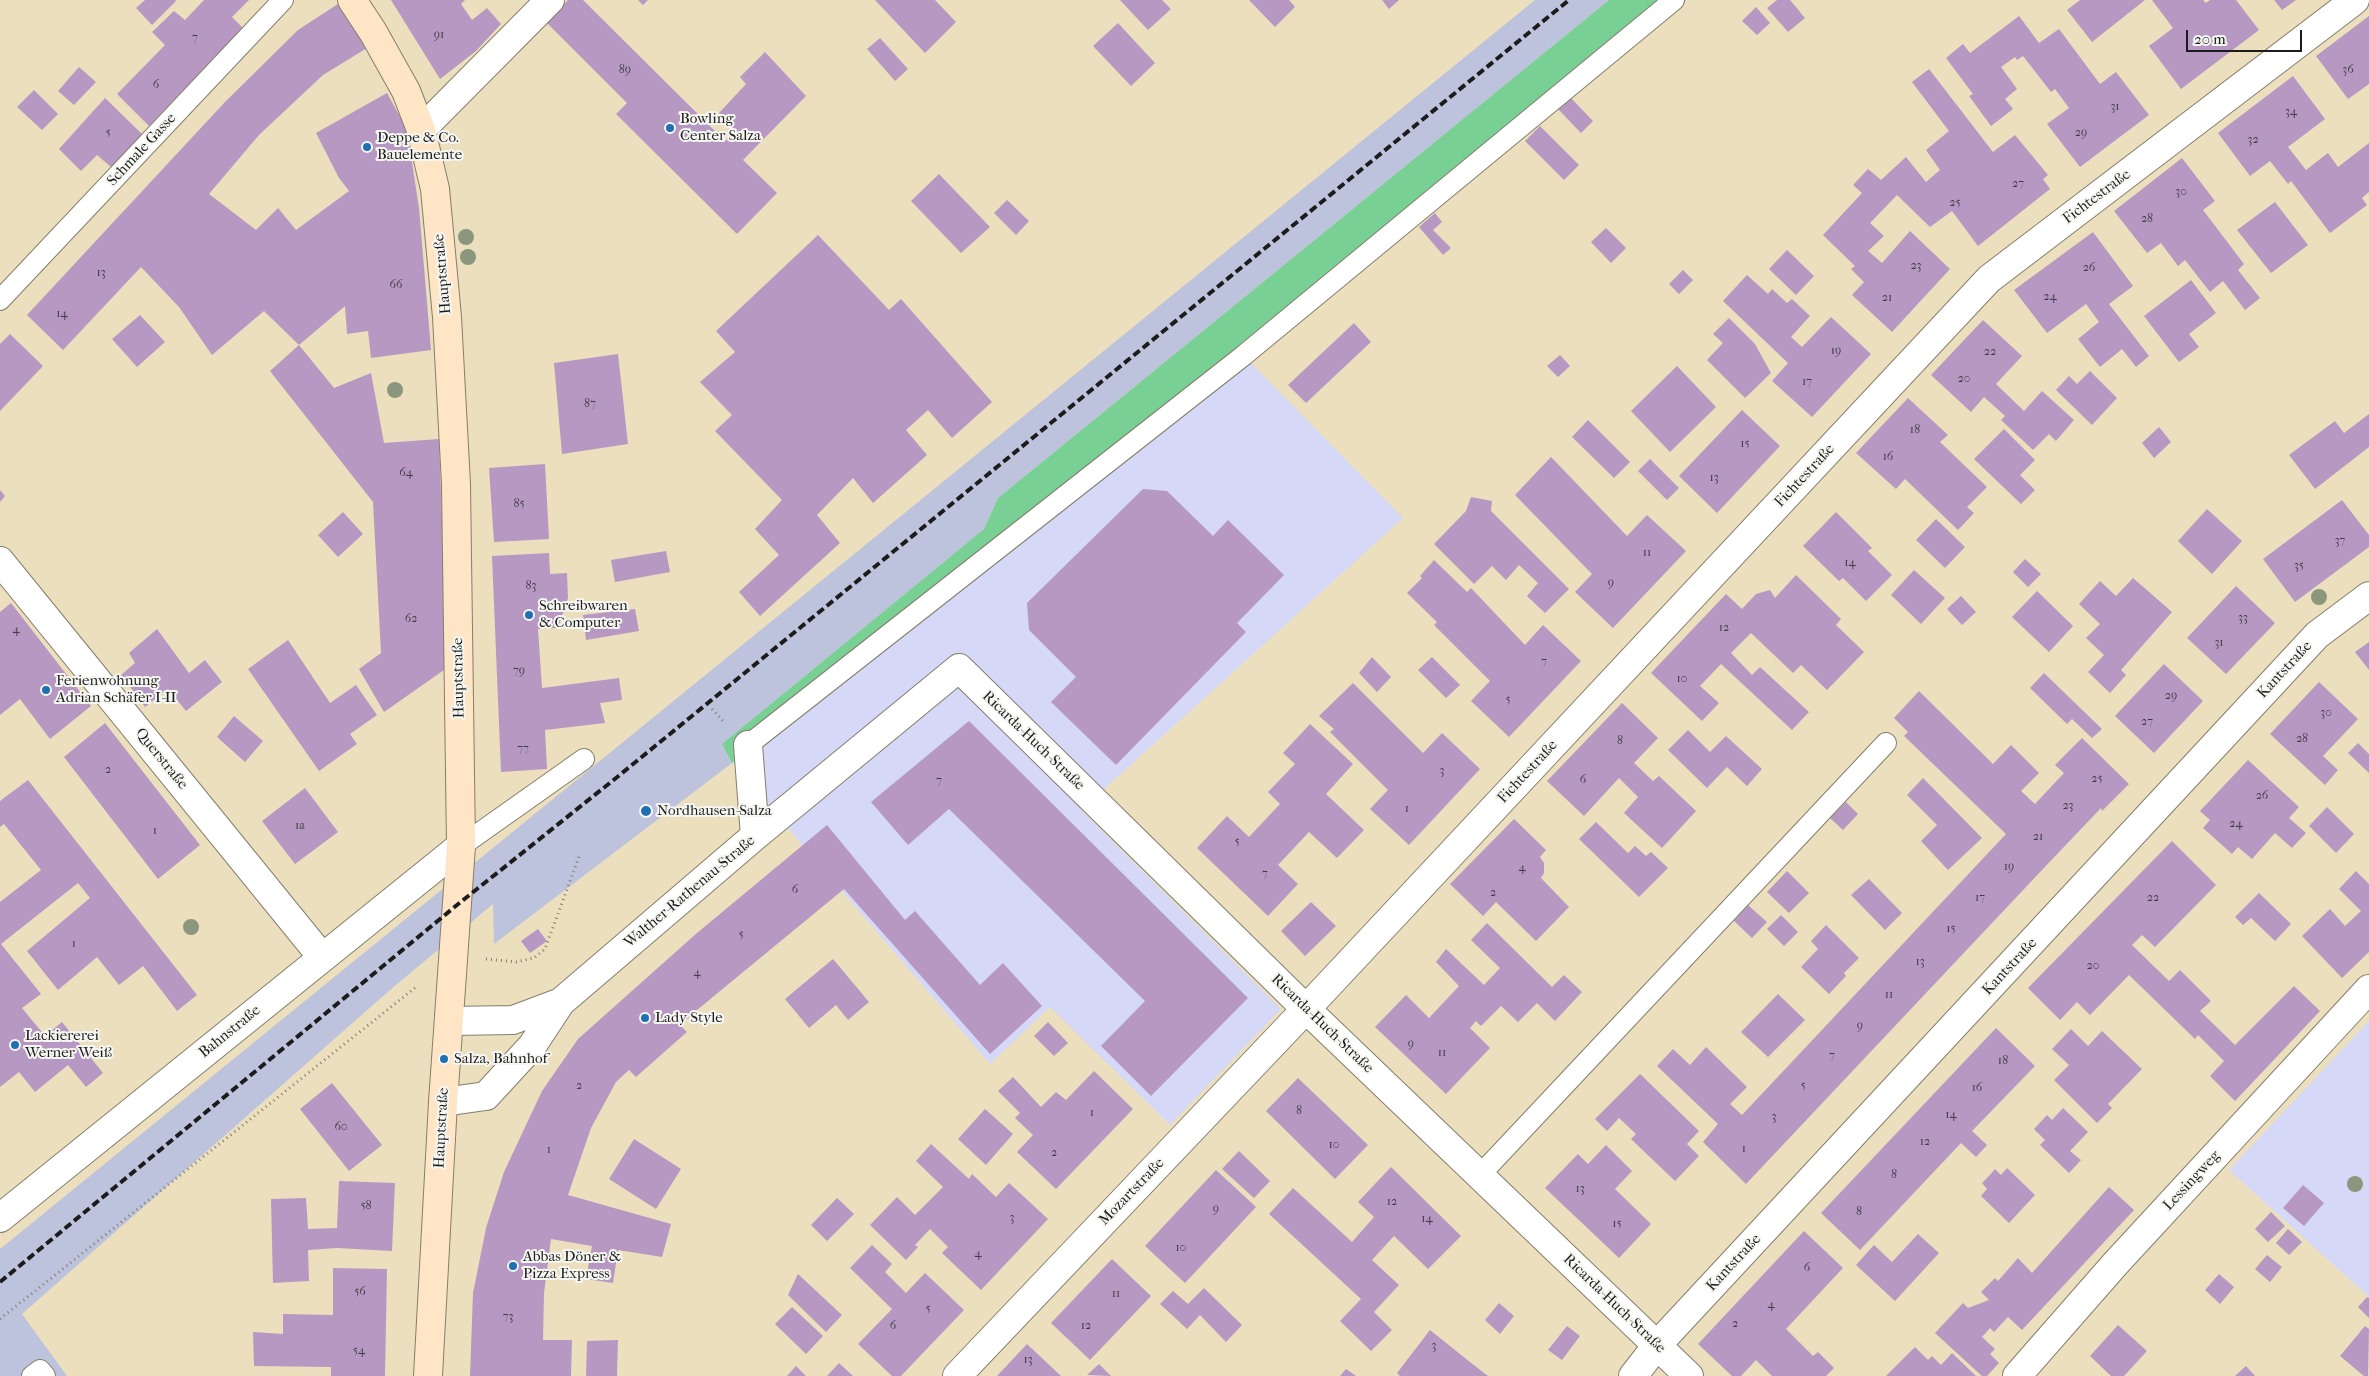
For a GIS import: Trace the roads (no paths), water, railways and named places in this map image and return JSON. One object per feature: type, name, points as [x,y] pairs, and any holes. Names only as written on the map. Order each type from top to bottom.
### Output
[{"type":"street","name":"Hauptstraße","points":[[352,0],[373,32],[406,90],[421,130],[435,189],[447,317],[456,484],[460,846],[450,1020],[443,1102],[428,1376]]},
{"type":"street","points":[[421,130],[550,0]]},
{"type":"street","name":"Fichtestraße","points":[[1306,1009],[1989,280],[2355,0]]},
{"type":"street","name":"Querstraße","points":[[0,561],[322,957]]},
{"type":"street","name":"Kantstraße","points":[[1633,1376],[1658,1344],[2317,635],[2369,596]]},
{"type":"street","name":"Ricarda-Huch-Straße","points":[[959,668],[1306,1009],[1479,1176],[1658,1344],[1689,1376]]},
{"type":"street","name":"Walther-Rathenau-Straße","points":[[443,1102],[486,1096],[532,1046],[561,1002],[755,836],[959,668]]},
{"type":"street","points":[[748,745],[755,836]]},
{"type":"street","name":"Bahnstraße","points":[[0,1218],[460,846]]},
{"type":"street","name":"Lessingweg","points":[[2017,1376],[2116,1263],[2369,989]]},
{"type":"street","name":"Walther-Rathenau-Straße","points":[[450,1020],[513,1020],[561,1002]]},
{"type":"street","name":"Mozartstraße","points":[[957,1376],[1306,1009]]},
{"type":"lane","name":"Schmale Gasse","points":[[0,300],[283,0]]},
{"type":"lane","points":[[748,745],[1243,356],[1674,0]]},
{"type":"lane","points":[[1479,1176],[1886,743]]},
{"type":"lane","points":[[460,846],[584,759]]},
{"type":"lane","points":[[32,1376],[40,1370],[45,1376]]},
{"type":"railway","points":[[0,1282],[457,905],[616,778],[1569,0]]},
{"type":"place","name":"Bowling Center Salza","points":[[670,128]]},
{"type":"place","name":"Deppe & Co. Bauelemente","points":[[367,147]]},
{"type":"place","name":"Schreibwaren & Computer","points":[[529,615]]},
{"type":"place","name":"Ferienwohnung Adrian Schäfer I-II","points":[[46,690]]},
{"type":"place","name":"Nordhausen-Salza","points":[[646,811]]},
{"type":"place","name":"Lady Style","points":[[645,1018]]},
{"type":"place","name":"Lackiererei Werner Weiß","points":[[15,1045]]},
{"type":"place","name":"Salza, Bahnhof","points":[[444,1059]]},
{"type":"place","name":"Abbas Döner & Pizza Express","points":[[513,1266]]}]
